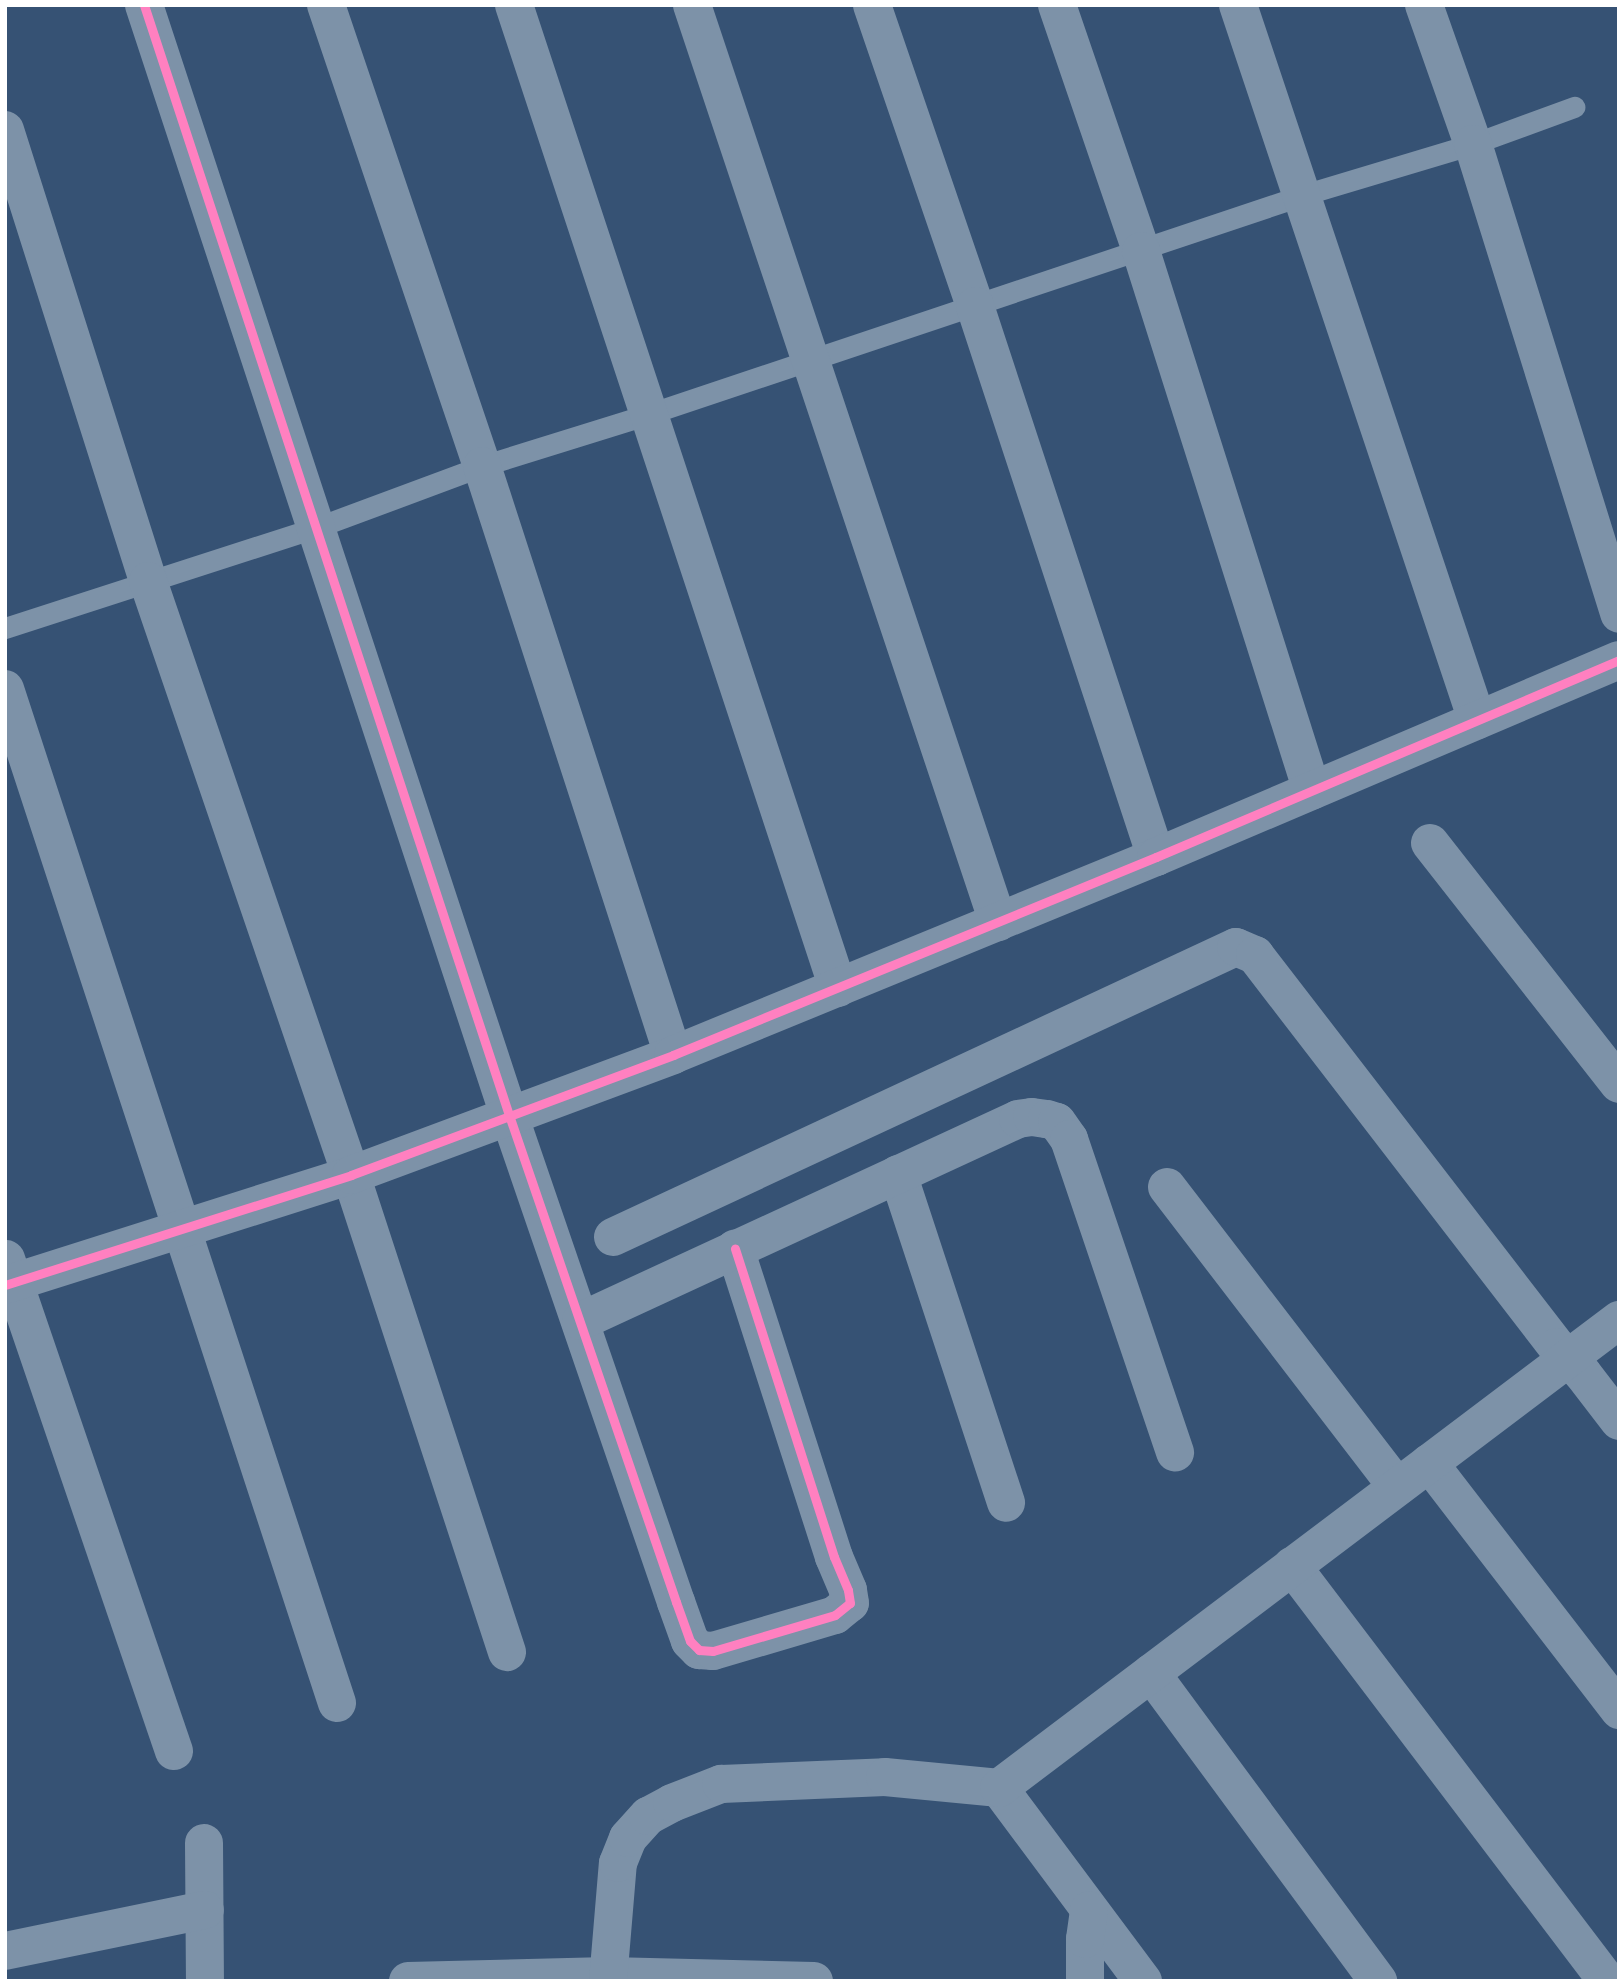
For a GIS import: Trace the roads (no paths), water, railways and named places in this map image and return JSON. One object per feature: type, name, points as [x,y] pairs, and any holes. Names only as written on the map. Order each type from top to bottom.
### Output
[{"type":"street","points":[[144,5],[318,527],[510,1118],[690,1641],[699,1650],[713,1650],[835,1615],[850,1603],[849,1590],[834,1557],[735,1249]]},
{"type":"street","points":[[326,5],[482,466],[673,1055]]},
{"type":"street","points":[[514,5],[838,988]]},
{"type":"street","points":[[692,5],[998,922]]},
{"type":"street","points":[[872,5],[975,306],[1156,857]]},
{"type":"street","points":[[1057,5],[1142,251],[1312,791]]},
{"type":"street","points":[[1238,5],[1477,720]]},
{"type":"street","points":[[1424,5],[1474,144],[1619,614]]},
{"type":"street","points":[[5,130],[148,581],[351,1175],[507,1652]]},
{"type":"street","points":[[174,1751],[8,1274],[181,1229],[351,1175],[510,1118],[673,1055],[1156,857],[1619,660]]},
{"type":"street","points":[[5,690],[337,1703]]},
{"type":"street","points":[[1430,844],[1619,1084]]},
{"type":"street","points":[[613,1237],[1236,947],[1255,955],[1619,1421]]},
{"type":"street","points":[[580,1321],[1018,1119],[1032,1117],[1057,1122],[1069,1139],[1175,1453]]},
{"type":"street","points":[[898,1174],[1006,1503]]},
{"type":"street","points":[[1167,1187],[1398,1487]]},
{"type":"street","points":[[608,1978],[618,1863],[628,1838],[648,1816],[721,1784],[885,1777],[999,1788],[1619,1320]]},
{"type":"street","points":[[1429,1463],[1619,1710]]},
{"type":"street","points":[[1293,1566],[1607,1981]]},
{"type":"street","points":[[1151,1673],[1378,1981]]},
{"type":"street","points":[[999,1788],[1143,1981]]},
{"type":"street","points":[[204,1843],[205,1981]]},
{"type":"street","points":[[5,1951],[205,1910]]},
{"type":"street","points":[[1085,1981],[1085,1939],[1089,1910]]},
{"type":"street","points":[[408,1981],[608,1978],[814,1981]]},
{"type":"lane","points":[[5,628],[318,527],[482,466],[649,414],[1303,195],[1474,144],[1574,107]]}]
